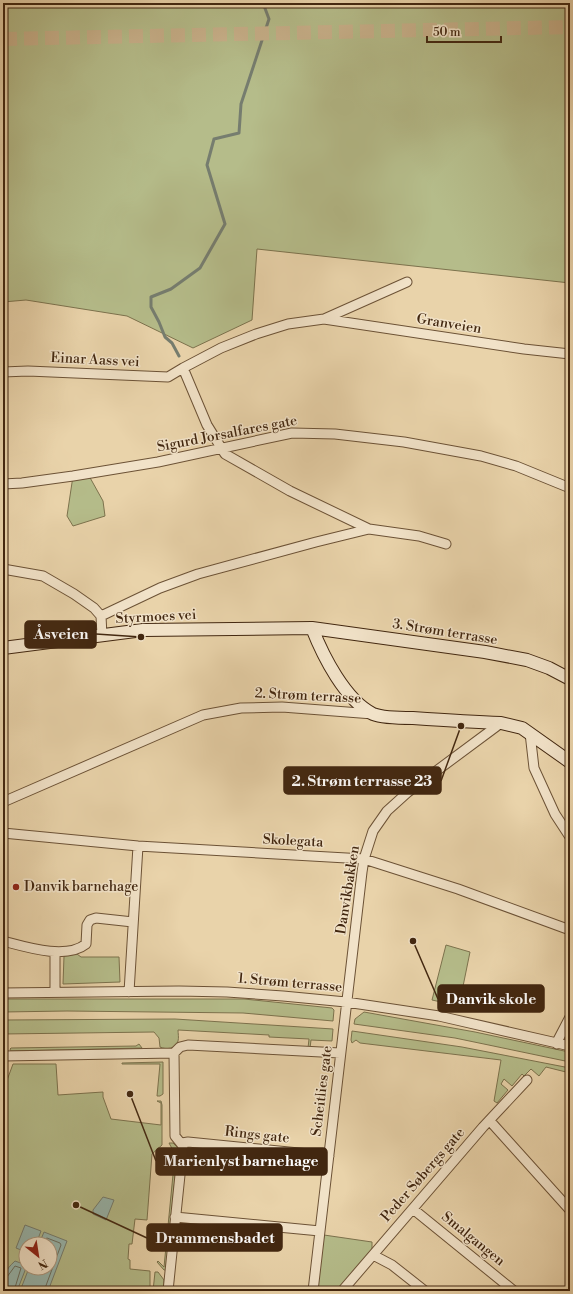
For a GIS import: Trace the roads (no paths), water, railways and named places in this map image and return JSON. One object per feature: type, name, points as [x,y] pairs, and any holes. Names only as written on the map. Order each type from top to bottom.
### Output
[{"type":"main road","name":"Styrmoes vei","points":[[3,648],[143,630],[312,628]]},
{"type":"main road","name":"3. Strøm terrasse","points":[[312,628],[485,652],[527,660],[549,668],[570,679]]},
{"type":"main road","points":[[312,628],[339,680],[355,700],[374,714]]},
{"type":"main road","name":"2. Strøm terrasse","points":[[374,714],[396,717],[502,723],[522,728],[570,762]]},
{"type":"street","name":"Granveien","points":[[221,348],[288,324],[324,319],[407,282]]},
{"type":"street","name":"Granveien","points":[[324,319],[524,349],[570,354]]},
{"type":"street","name":"Einar Aass vei","points":[[3,372],[28,371],[168,377],[221,348]]},
{"type":"street","points":[[184,368],[207,425],[225,454],[290,491],[370,529],[419,536],[446,544]]},
{"type":"street","name":"Sigurd Jorsalfares gate","points":[[3,484],[22,483],[80,475],[221,449],[292,433],[335,434],[404,442],[481,456],[516,466],[570,488]]},
{"type":"street","points":[[101,616],[160,588],[198,574],[370,529]]},
{"type":"street","points":[[3,569],[42,576],[74,594],[94,608],[101,616],[102,636]]},
{"type":"street","name":"2. Strøm terrasse","points":[[3,802],[203,715],[241,708],[282,707],[374,714]]},
{"type":"street","name":"Danvikbakken","points":[[346,1002],[364,859],[373,830],[380,819],[395,802],[502,723]]},
{"type":"street","points":[[530,733],[534,768],[555,814],[570,837]]},
{"type":"street","name":"Skolegata","points":[[3,833],[138,846],[364,859],[458,889],[570,930]]},
{"type":"street","points":[[129,992],[138,846]]},
{"type":"street","points":[[3,941],[37,950],[55,952],[80,948],[86,944],[87,925],[90,920],[96,918],[133,922]]},
{"type":"street","points":[[55,952],[55,992]]},
{"type":"street","name":"1. Strøm terrasse","points":[[3,993],[227,992],[283,996],[346,1002],[439,1016],[570,1046]]},
{"type":"street","name":"Scheitlies gate","points":[[313,1291],[346,1002]]},
{"type":"street","points":[[557,1044],[570,1017]]},
{"type":"street","points":[[3,1056],[174,1053],[180,1047],[188,1045],[340,1053]]},
{"type":"street","points":[[168,1291],[183,1146],[175,1136],[174,1053]]},
{"type":"street","name":"Peder Søbergs gate","points":[[342,1291],[474,1138],[527,1080]]},
{"type":"street","points":[[490,1121],[570,1210]]},
{"type":"street","name":"Rings gate","points":[[182,1143],[188,1142],[329,1156]]},
{"type":"street","name":"Smalgangen","points":[[413,1209],[514,1291]]},
{"type":"street","points":[[175,1217],[320,1231]]},
{"type":"street","points":[[373,1255],[392,1265],[425,1291]]},
{"type":"water","points":[[103,1197],[114,1200],[106,1220],[93,1214],[93,1210]]},
{"type":"water","points":[[25,1225],[41,1231],[39,1236],[21,1236]]},
{"type":"water","points":[[44,1232],[54,1236],[42,1236]]},
{"type":"water","points":[[58,1237],[67,1241],[58,1265]]},
{"type":"water","points":[[15,1261],[18,1262],[18,1276],[23,1276],[17,1291],[3,1291],[3,1281],[8,1268]]},
{"type":"water","points":[[26,1276],[54,1276],[48,1291],[20,1291]]},
{"type":"waterway","points":[[179,356],[172,343],[165,337],[151,307],[151,297],[171,289],[200,268],[225,224],[207,165],[214,139],[239,133],[241,104],[269,19],[263,3]]},
{"type":"tunnel","points":[[3,39],[570,27]]},
{"type":"place","name":"Åsveien","points":[[141,637]]},
{"type":"place","name":"2. Strøm terrasse 23","points":[[461,726]]},
{"type":"place","name":"Danvik barnehage","points":[[16,887]]},
{"type":"place","name":"Danvik skole","points":[[413,941]]},
{"type":"place","name":"Marienlyst barnehage","points":[[130,1094]]},
{"type":"place","name":"Drammensbadet","points":[[76,1205]]}]
